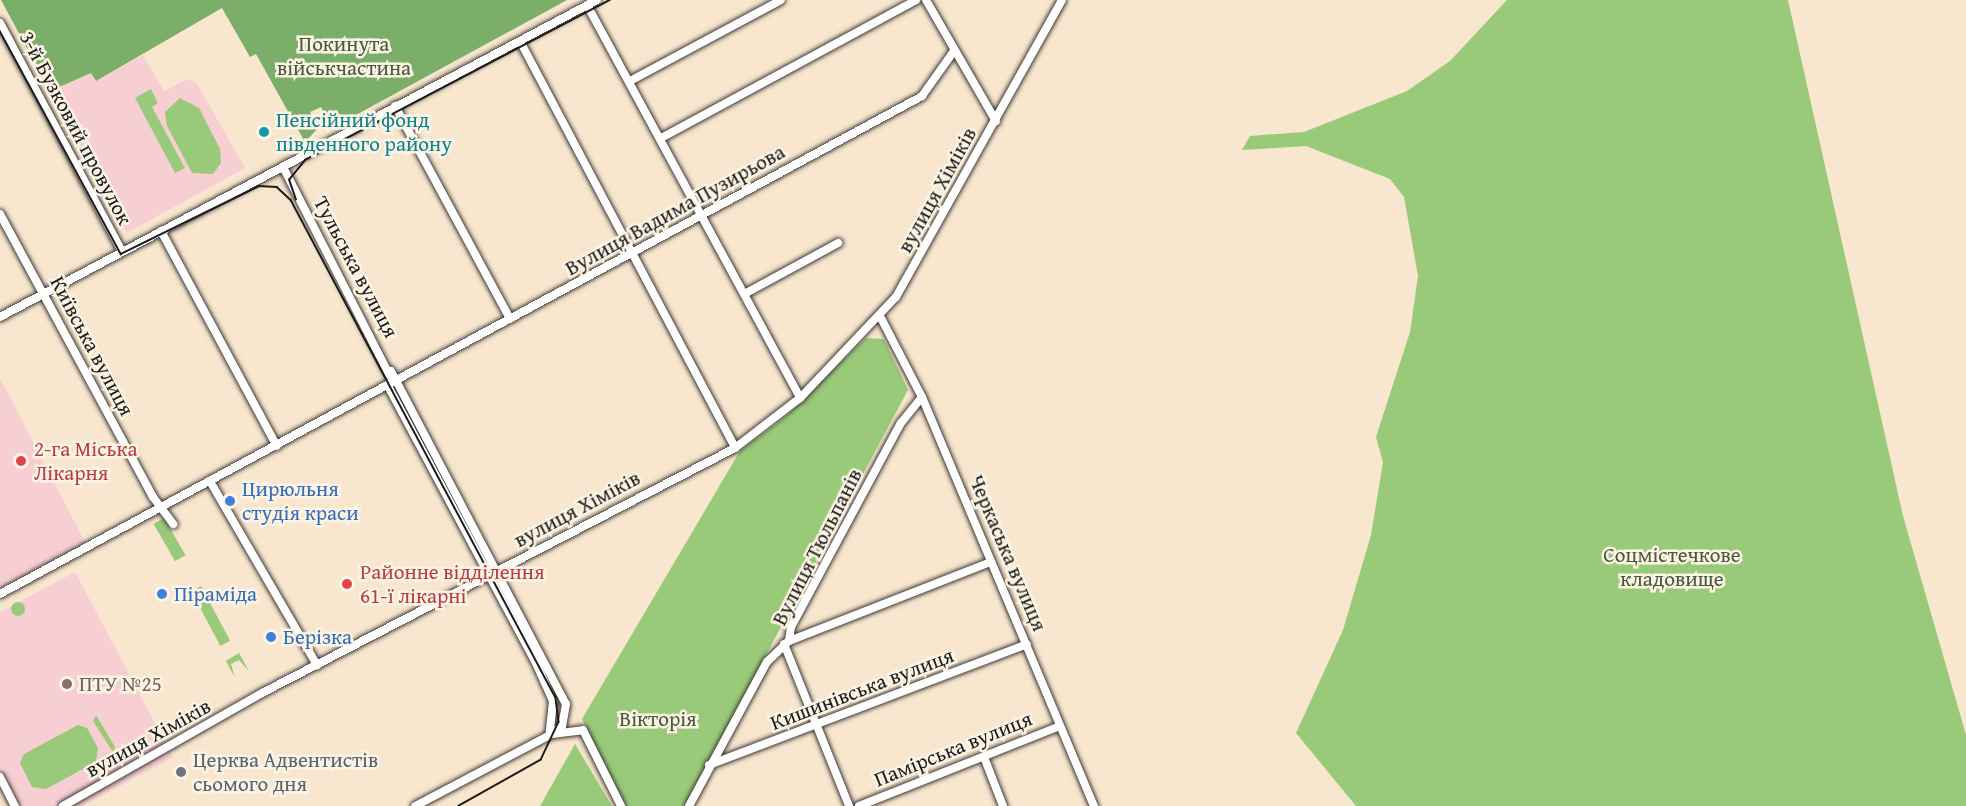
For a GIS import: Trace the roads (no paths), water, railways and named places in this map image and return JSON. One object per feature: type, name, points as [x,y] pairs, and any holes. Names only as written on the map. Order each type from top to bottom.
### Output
[{"type":"street","points":[[0,317],[121,250],[283,167],[395,106],[521,43],[597,0]]},
{"type":"street","points":[[630,81],[781,0]]},
{"type":"street","points":[[661,138],[916,0]]},
{"type":"street","points":[[926,0],[996,121]]},
{"type":"street","name":"вулиця Хіміків","points":[[63,806],[317,665],[489,578],[735,448],[800,398],[881,318],[927,249],[1062,0]]},
{"type":"street","points":[[587,5],[746,293],[800,398]]},
{"type":"street","name":"3-й Бузковий провулок","points":[[0,23],[121,250]]},
{"type":"street","points":[[521,43],[635,254],[735,448]]},
{"type":"street","name":"Вулиця Вадима Пузирьова","points":[[0,594],[165,508],[922,96],[954,51]]},
{"type":"street","points":[[395,106],[510,320]]},
{"type":"street","name":"Тульська вулиця","points":[[283,167],[391,371],[392,384]]},
{"type":"street","name":"Київська вулиця","points":[[0,214],[153,497],[165,508],[173,524]]},
{"type":"street","points":[[161,231],[277,446]]},
{"type":"street","points":[[746,293],[838,243]]},
{"type":"street","name":"Черкаська вулиця","points":[[881,318],[922,397],[1094,806]]},
{"type":"street","points":[[392,384],[562,691],[566,717],[548,735],[415,806]]},
{"type":"street","points":[[392,384],[553,701],[554,725],[548,735]]},
{"type":"street","name":"Вулиця Тюльпанів","points":[[689,806],[709,765],[767,662],[787,642],[791,627],[912,402],[922,397]]},
{"type":"street","points":[[211,483],[317,665]]},
{"type":"street","points":[[849,806],[816,727],[787,642],[991,562]]},
{"type":"street","name":"Кишинівська вулиця","points":[[709,765],[816,727],[1027,644]]},
{"type":"street","name":"Памірська вулиця","points":[[859,806],[1060,726]]},
{"type":"street","points":[[548,735],[583,730],[621,806]]},
{"type":"street","points":[[984,757],[1003,806]]},
{"type":"street","points":[[0,777],[15,806]]},
{"type":"tram line","points":[[296,200],[289,180],[305,160],[610,0]]},
{"type":"tram line","points":[[0,31],[121,254],[259,186],[277,187],[291,200],[556,698],[559,722],[541,760],[459,806]]},
{"type":"place","name":"Пенсійний фонд південного району","points":[[264,132]]},
{"type":"place","name":"2-га Міська Лікарня","points":[[21,461]]},
{"type":"place","name":"Цирюльня студія краси","points":[[230,501]]},
{"type":"place","name":"Районне відділення 61-ї лікарні","points":[[347,584]]},
{"type":"place","name":"Піраміда","points":[[162,594]]},
{"type":"place","name":"Берізка","points":[[271,637]]},
{"type":"place","name":"ПТУ №25","points":[[67,684]]},
{"type":"place","name":"Церква Адвентистів сьомого дня","points":[[181,772]]},
{"type":"park label","name":"Покинута військчастина","points":[[344,56]]},
{"type":"park label","name":"Соцмістечкове кладовище","points":[[1672,567]]},
{"type":"park label","name":"Вікторія","points":[[658,719]]}]
